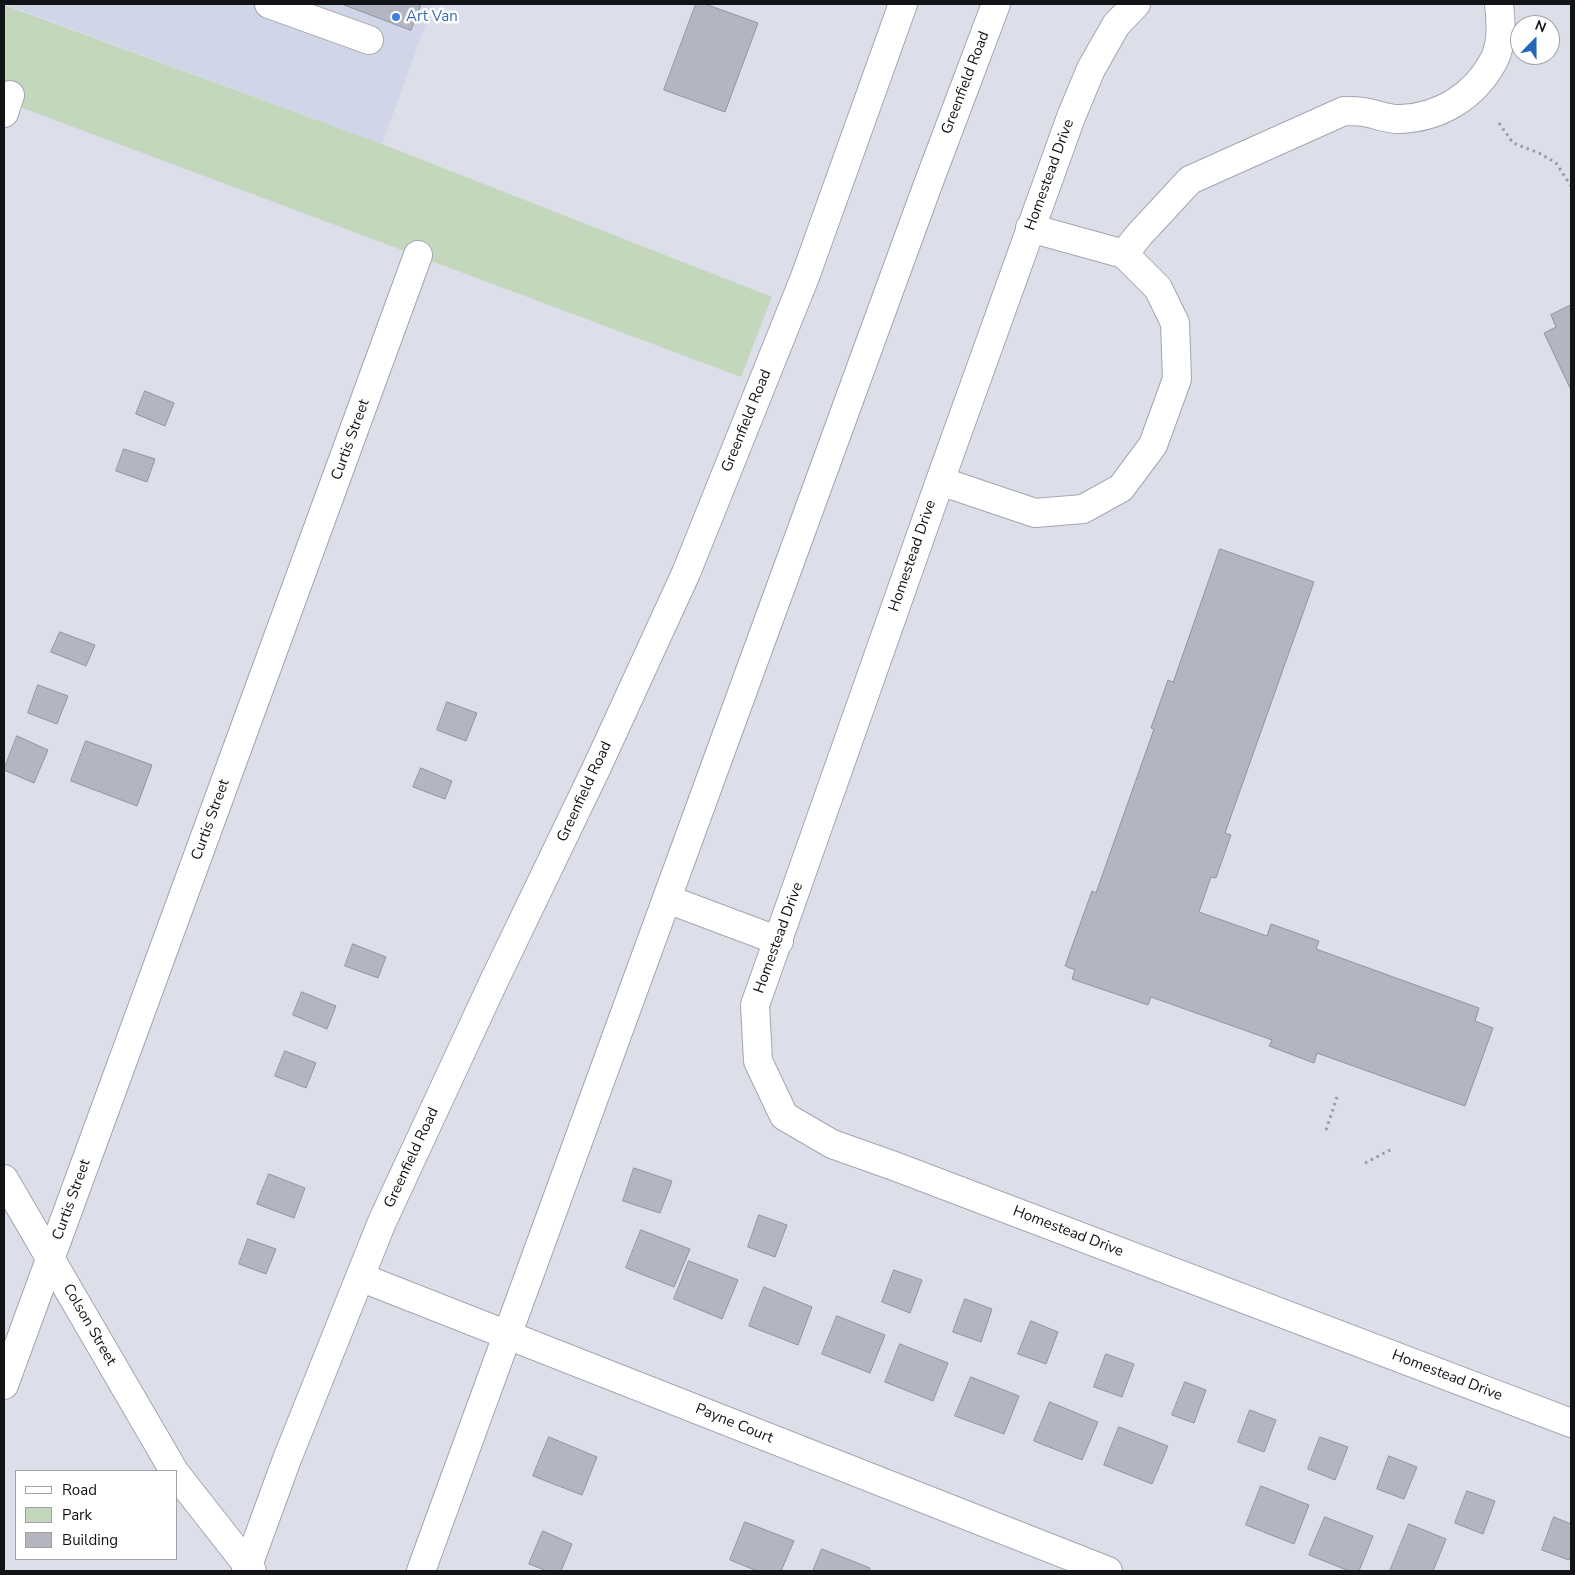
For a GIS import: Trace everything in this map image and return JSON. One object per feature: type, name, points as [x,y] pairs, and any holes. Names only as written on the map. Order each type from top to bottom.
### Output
[{"type":"street","points":[[269,4],[369,40]]},
{"type":"street","name":"Greenfield Road","points":[[249,1569],[287,1459],[382,1222],[597,767],[686,573],[805,277],[903,4]]},
{"type":"street","name":"Greenfield Road","points":[[421,1571],[996,4]]},
{"type":"street","name":"Homestead Drive","points":[[1136,4],[1116,25],[1091,70],[1071,117],[1030,228],[755,1005],[758,1061],[784,1116],[832,1144],[1571,1423]]},
{"type":"street","points":[[1124,254],[1190,180],[1344,111],[1362,111],[1399,120],[1430,116],[1453,104],[1474,88],[1495,59],[1502,24],[1499,4]]},
{"type":"street","points":[[940,480],[1035,513],[1083,509],[1121,488],[1153,445],[1177,379],[1175,323],[1158,288],[1124,254],[1030,228]]},
{"type":"street","name":"Curtis Street","points":[[4,1384],[418,256]]},
{"type":"street","points":[[667,899],[779,941]]},
{"type":"street","name":"Colson Street","points":[[4,1179],[173,1470]]},
{"type":"street","name":"Payne Court","points":[[360,1277],[1108,1571]]},
{"type":"street","name":"Colson Street","points":[[178,1477],[249,1569]]},
{"type":"path","points":[[1499,123],[1513,142],[1556,162],[1571,186]]},
{"type":"path","points":[[1326,1130],[1337,1097]]},
{"type":"path","points":[[1365,1163],[1392,1149]]},
{"type":"shaded area","points":[[4,4],[433,4],[382,144]]},
{"type":"green space","points":[[4,5],[382,144],[772,297],[741,377],[4,101]]},
{"type":"building","name":"Art Van","points":[[342,4],[421,4],[411,30]]},
{"type":"building","points":[[696,4],[705,4],[758,23],[725,112],[664,90]]},
{"type":"building","points":[[1571,305],[1571,390],[1544,333],[1556,327],[1551,315]]},
{"type":"building","points":[[145,391],[174,403],[165,426],[136,414]]},
{"type":"building","points":[[124,449],[155,459],[147,482],[116,471]]},
{"type":"building","points":[[1220,549],[1314,582],[1225,833],[1231,835],[1216,878],[1211,877],[1199,912],[1267,936],[1271,924],[1319,941],[1316,949],[1479,1008],[1475,1021],[1493,1028],[1465,1106],[1317,1053],[1314,1063],[1269,1046],[1272,1040],[1151,997],[1148,1005],[1072,979],[1075,970],[1065,966],[1092,891],[1096,893],[1154,729],[1151,728],[1168,680],[1173,682]]},
{"type":"building","points":[[60,632],[95,645],[86,666],[51,652]]},
{"type":"building","points":[[38,685],[68,696],[57,724],[28,713]]},
{"type":"building","points":[[447,702],[477,713],[466,741],[437,730]]},
{"type":"building","points":[[17,736],[48,750],[34,783],[4,770]]},
{"type":"building","points":[[86,741],[152,765],[137,806],[71,781]]},
{"type":"building","points":[[421,768],[452,781],[445,799],[413,787]]},
{"type":"building","points":[[353,944],[386,957],[378,978],[345,966]]},
{"type":"building","points":[[302,992],[336,1006],[327,1029],[293,1015]]},
{"type":"building","points":[[285,1051],[316,1063],[306,1088],[275,1076]]},
{"type":"building","points":[[634,1168],[672,1181],[660,1213],[623,1201]]},
{"type":"building","points":[[269,1174],[305,1188],[294,1218],[257,1204]]},
{"type":"building","points":[[759,1215],[787,1225],[775,1257],[748,1247]]},
{"type":"building","points":[[641,1230],[690,1249],[674,1287],[626,1268]]},
{"type":"building","points":[[248,1239],[276,1249],[266,1274],[239,1264]]},
{"type":"building","points":[[689,1261],[738,1280],[722,1319],[674,1299]]},
{"type":"building","points":[[894,1270],[922,1280],[910,1313],[882,1302]]},
{"type":"building","points":[[764,1287],[812,1307],[798,1345],[749,1326]]},
{"type":"building","points":[[965,1299],[992,1309],[981,1342],[953,1332]]},
{"type":"building","points":[[837,1316],[885,1335],[870,1373],[822,1354]]},
{"type":"building","points":[[1031,1321],[1058,1332],[1046,1364],[1018,1354]]},
{"type":"building","points":[[900,1344],[948,1363],[933,1401],[885,1382]]},
{"type":"building","points":[[1106,1354],[1134,1364],[1122,1397],[1094,1387]]},
{"type":"building","points":[[971,1377],[1019,1396],[1004,1434],[955,1416]]},
{"type":"building","points":[[1185,1382],[1206,1390],[1194,1423],[1172,1415]]},
{"type":"building","points":[[1050,1402],[1098,1422],[1082,1460],[1034,1441]]},
{"type":"building","points":[[1250,1410],[1276,1420],[1264,1452],[1238,1442]]},
{"type":"building","points":[[1119,1427],[1168,1446],[1152,1484],[1104,1465]]},
{"type":"building","points":[[549,1437],[597,1457],[582,1495],[533,1476]]},
{"type":"building","points":[[1320,1437],[1348,1447],[1335,1480],[1308,1469]]},
{"type":"building","points":[[1389,1456],[1417,1467],[1404,1499],[1377,1489]]},
{"type":"building","points":[[1261,1486],[1309,1505],[1294,1544],[1246,1525]]},
{"type":"building","points":[[1467,1491],[1495,1501],[1483,1534],[1455,1523]]},
{"type":"building","points":[[1325,1517],[1373,1536],[1359,1571],[1349,1571],[1309,1555]]},
{"type":"building","points":[[1554,1517],[1571,1524],[1571,1554],[1569,1560],[1542,1550]]},
{"type":"building","points":[[745,1522],[794,1541],[781,1571],[757,1571],[730,1560]]},
{"type":"building","points":[[1409,1524],[1446,1539],[1433,1571],[1390,1571]]},
{"type":"building","points":[[543,1531],[572,1544],[561,1571],[547,1571],[529,1564]]},
{"type":"building","points":[[822,1549],[870,1568],[869,1571],[813,1571]]},
{"type":"place","name":"Art Van","points":[[396,17]]}]
